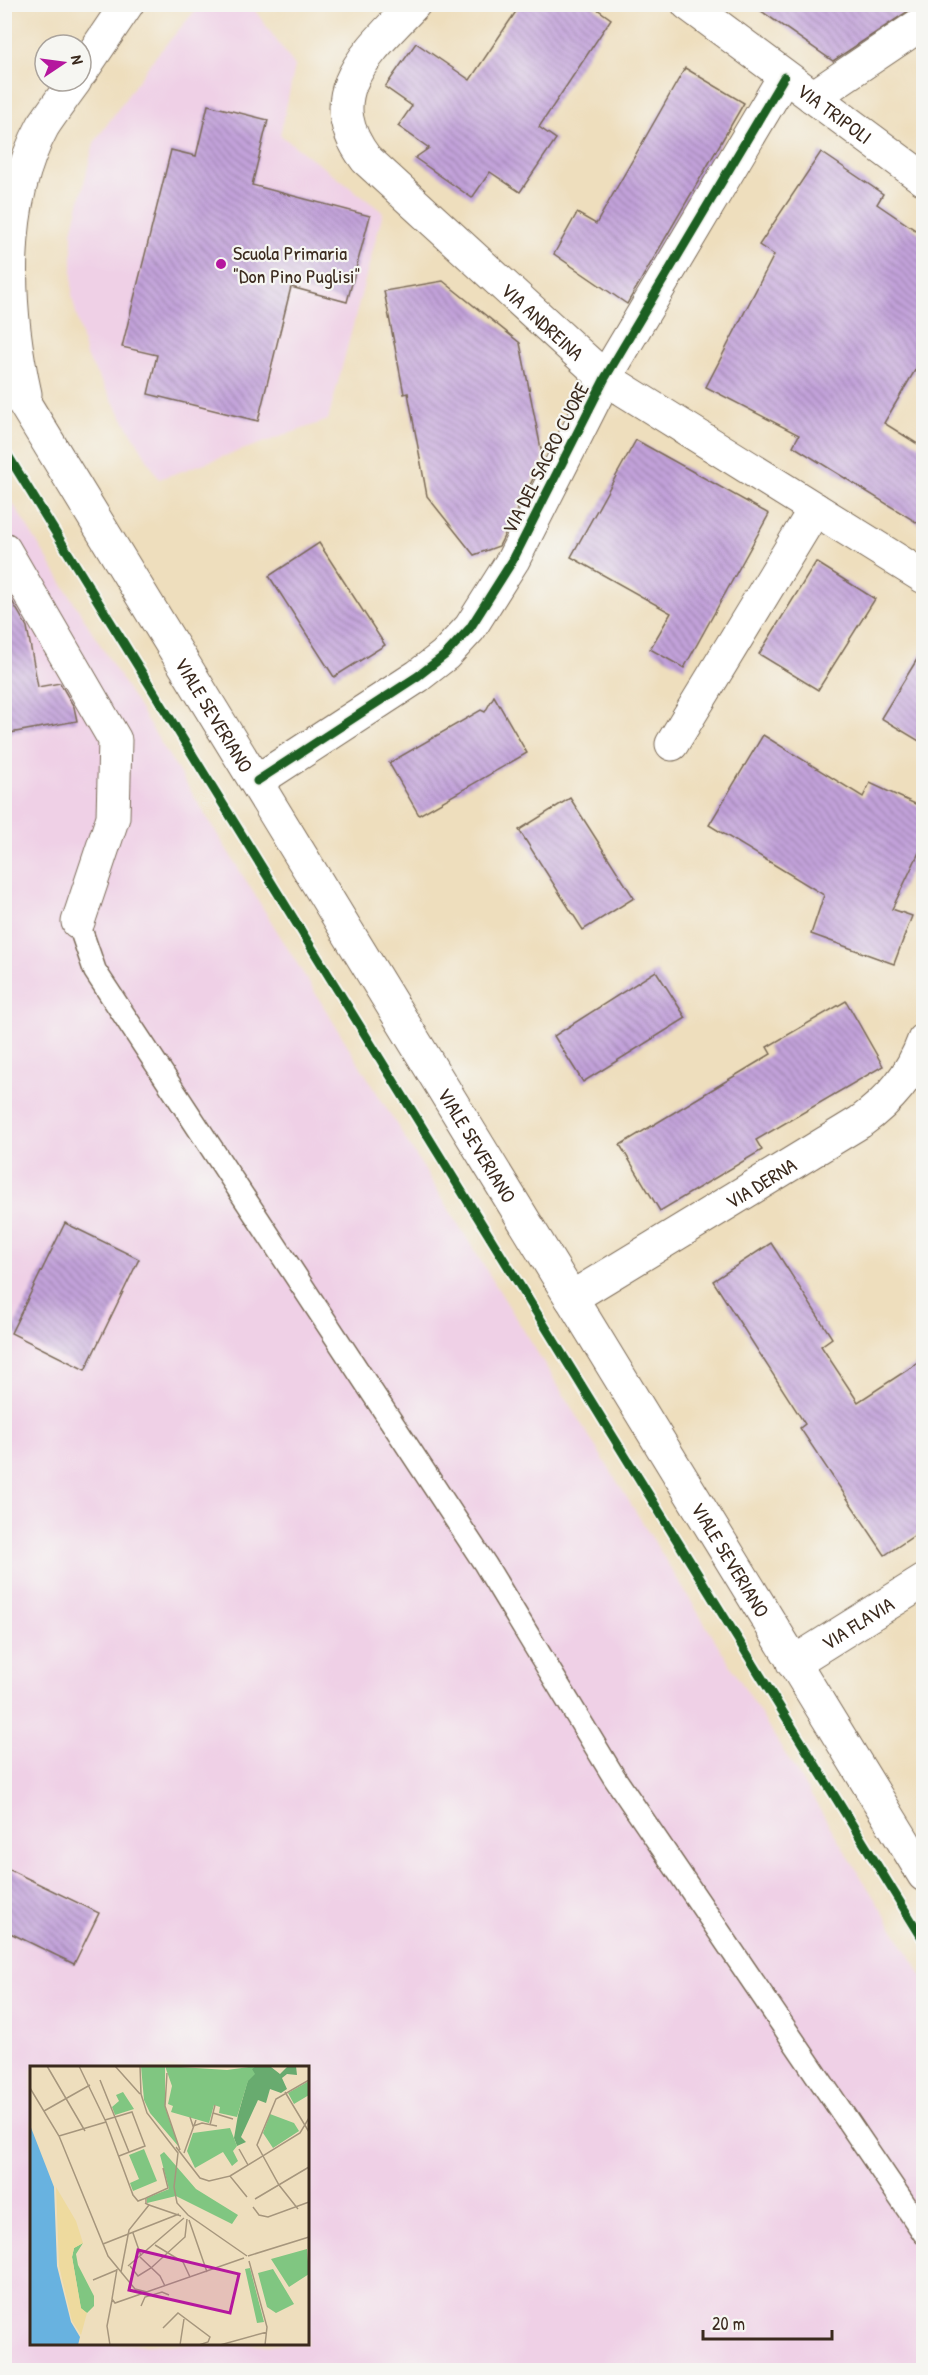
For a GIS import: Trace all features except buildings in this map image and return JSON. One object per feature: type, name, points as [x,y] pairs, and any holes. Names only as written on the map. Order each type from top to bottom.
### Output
[{"type":"street","points":[[93,54],[127,4]]},
{"type":"street","name":"VIA ANDREINA","points":[[414,4],[368,53],[348,85],[346,109],[352,138],[375,169],[605,378],[924,577]]},
{"type":"street","name":"VIA TRIPOLI","points":[[688,4],[924,179]]},
{"type":"street","points":[[813,97],[924,22]]},
{"type":"street","name":"VIA DEL SACRO CUORE","points":[[257,781],[418,676],[458,643],[502,580],[605,378],[784,77]]},
{"type":"street","name":"VIALE SEVERIANO","points":[[29,414],[11,311],[11,250],[19,192],[29,157],[43,127],[67,93]]},
{"type":"street","name":"VIALE SEVERIANO","points":[[4,154],[43,127]]},
{"type":"street","name":"VIALE SEVERIANO","points":[[4,370],[924,1875]]},
{"type":"street","points":[[672,744],[815,509]]},
{"type":"street","points":[[4,549],[115,741],[113,817],[78,922]]},
{"type":"street","name":"VIA DERNA","points":[[572,1298],[883,1106],[911,1070],[924,1040]]},
{"type":"street","name":"VIA FLAVIA","points":[[793,1663],[924,1581]]},
{"type":"lane","points":[[78,922],[95,971],[486,1564],[614,1777],[924,2233]]},
{"type":"shaded area","name":"Scuola Primaria \"Don Pino Puglisi\"","points":[[200,5],[251,5],[295,66],[280,135],[383,212],[328,420],[159,479],[86,356],[72,296],[72,232],[94,143],[152,61]]},
{"type":"shaded area","points":[[4,489],[923,1977],[923,2370],[5,2370]]},
{"type":"cycle path","points":[[257,781],[418,676],[445,655],[470,628],[513,560],[605,378],[784,77]]},
{"type":"cycle path","points":[[4,449],[924,1941]]},
{"type":"place","name":"Scuola Primaria \"Don Pino Puglisi\"","points":[[221,264]]}]
